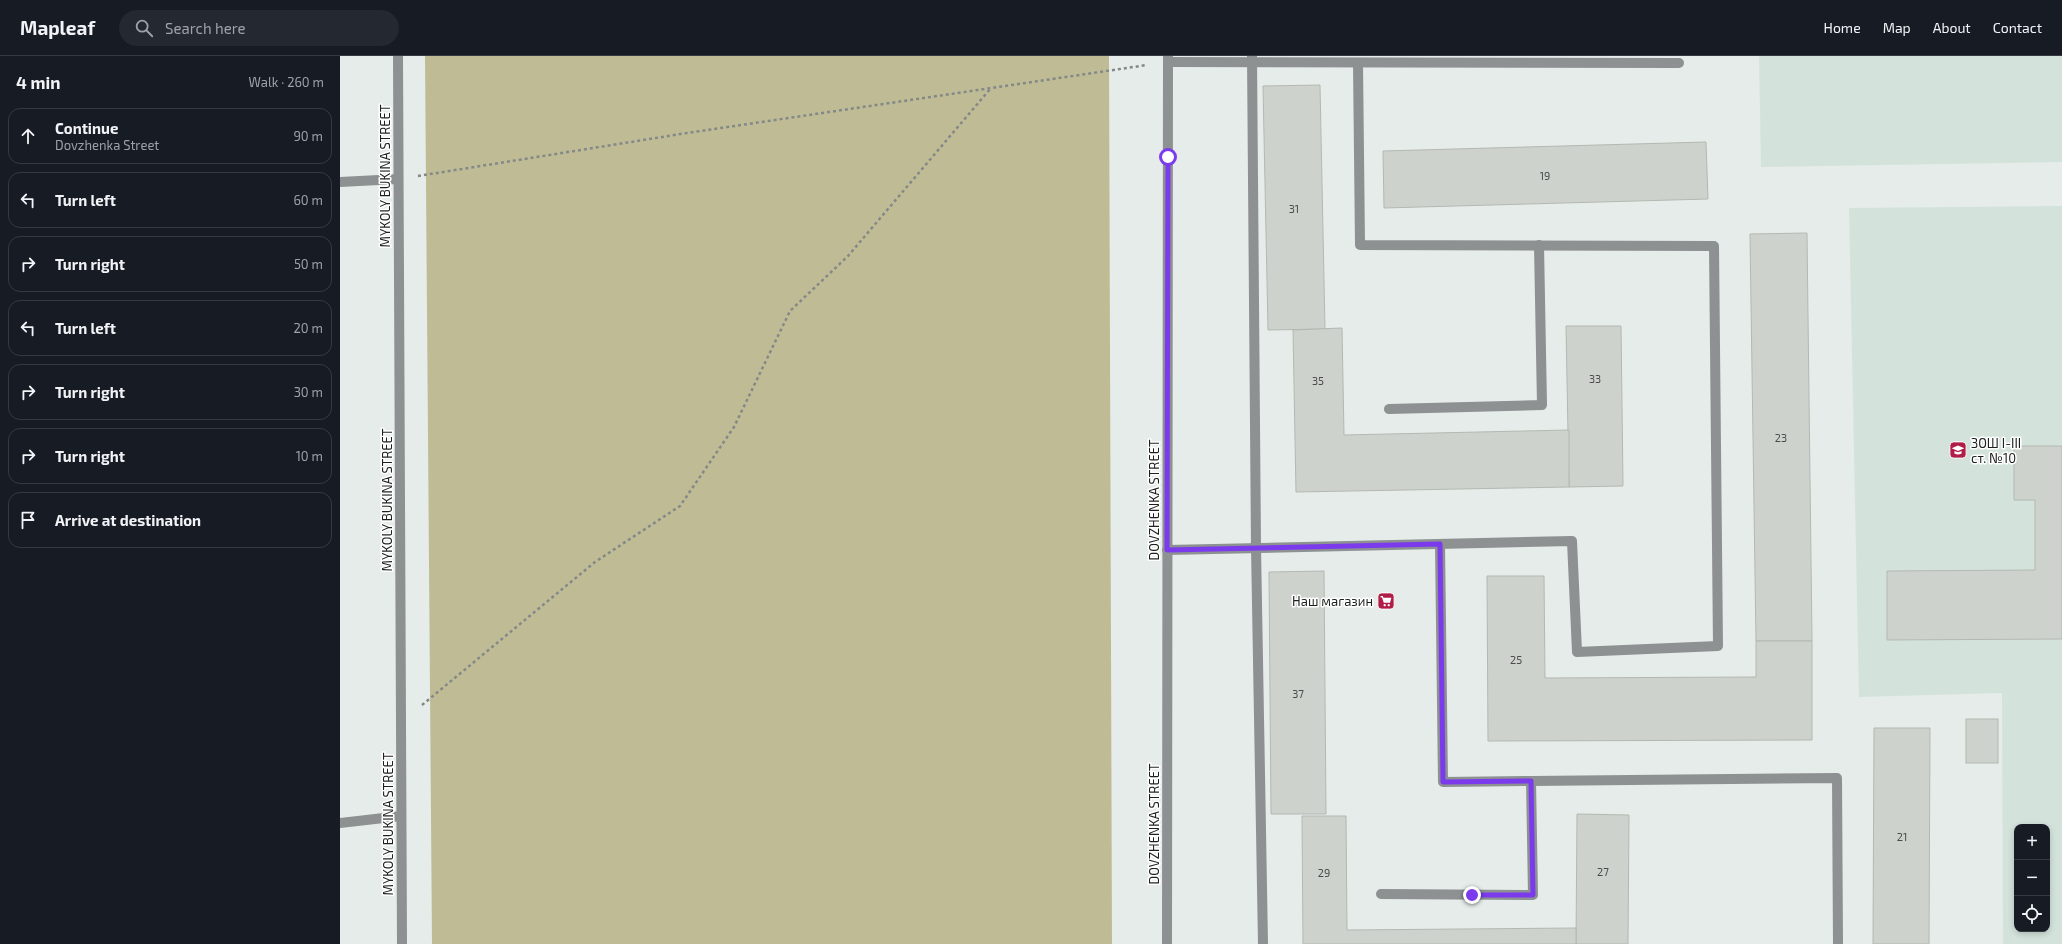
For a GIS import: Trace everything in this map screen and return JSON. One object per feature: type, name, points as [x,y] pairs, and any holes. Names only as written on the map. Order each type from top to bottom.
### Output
[{"type":"street","name":"MYKOLY BUKINA STREET","points":[[398,56],[402,944]]},
{"type":"street","points":[[1168,59],[1358,63],[1605,59],[1679,63]]},
{"type":"street","name":"DOVZHENKA STREET","points":[[1167,944],[1168,59]]},
{"type":"street","points":[[1252,60],[1256,547],[1263,944]]},
{"type":"street","points":[[1167,550],[1572,541],[1577,652],[1718,646],[1714,246],[1360,245],[1358,63]]},
{"type":"street","points":[[340,182],[398,179]]},
{"type":"street","points":[[1390,409],[1542,405],[1539,245]]},
{"type":"street","points":[[1440,544],[1443,782],[1837,778],[1838,944]]},
{"type":"street","points":[[1382,894],[1533,895],[1531,781]]},
{"type":"street","points":[[340,823],[401,816]]},
{"type":"path","points":[[398,179],[679,134],[991,88],[1168,59]]},
{"type":"path","points":[[402,722],[595,562],[680,506],[734,427],[790,311],[848,256],[991,88]]},
{"type":"shaded area","points":[[425,56],[1109,56],[1112,944],[432,944]]},
{"type":"shaded area","points":[[1759,56],[2062,56],[2062,162],[1761,167]]},
{"type":"shaded area","name":"ЗОШ І-ІІІ ст. №10","points":[[2062,206],[2062,944],[2003,944],[2002,693],[1859,697],[1849,208]]},
{"type":"building","points":[[1320,85],[1325,329],[1268,330],[1263,86]]},
{"type":"building","points":[[1706,142],[1708,199],[1384,208],[1383,151]]},
{"type":"building","points":[[1807,233],[1812,641],[1756,641],[1750,234]]},
{"type":"building","points":[[1566,326],[1621,326],[1623,486],[1569,487]]},
{"type":"building","points":[[1342,328],[1344,435],[1569,430],[1569,487],[1296,492],[1293,330]]},
{"type":"building","points":[[2014,446],[2062,446],[2062,639],[1887,640],[1887,571],[2035,570],[2035,500],[2014,500]]},
{"type":"building","points":[[1324,571],[1326,814],[1271,814],[1269,572]]},
{"type":"building","points":[[1487,576],[1544,576],[1545,678],[1756,677],[1756,641],[1812,641],[1812,740],[1488,741]]},
{"type":"building","points":[[1966,719],[1998,719],[1998,763],[1966,763]]},
{"type":"building","points":[[1874,728],[1930,728],[1929,944],[1873,944]]},
{"type":"building","points":[[1577,814],[1629,815],[1628,944],[1576,944]]},
{"type":"building","points":[[1302,816],[1346,816],[1347,930],[1576,928],[1576,944],[1303,944]]},
{"type":"place","name":"ЗОШ І-ІІІ ст. №10","points":[[1958,450]]},
{"type":"place","name":"Наш магазин","points":[[1386,601]]},
{"type":"route","points":[[1168,157],[1167,550],[1440,544],[1443,782],[1531,781],[1533,895],[1472,895]]}]
